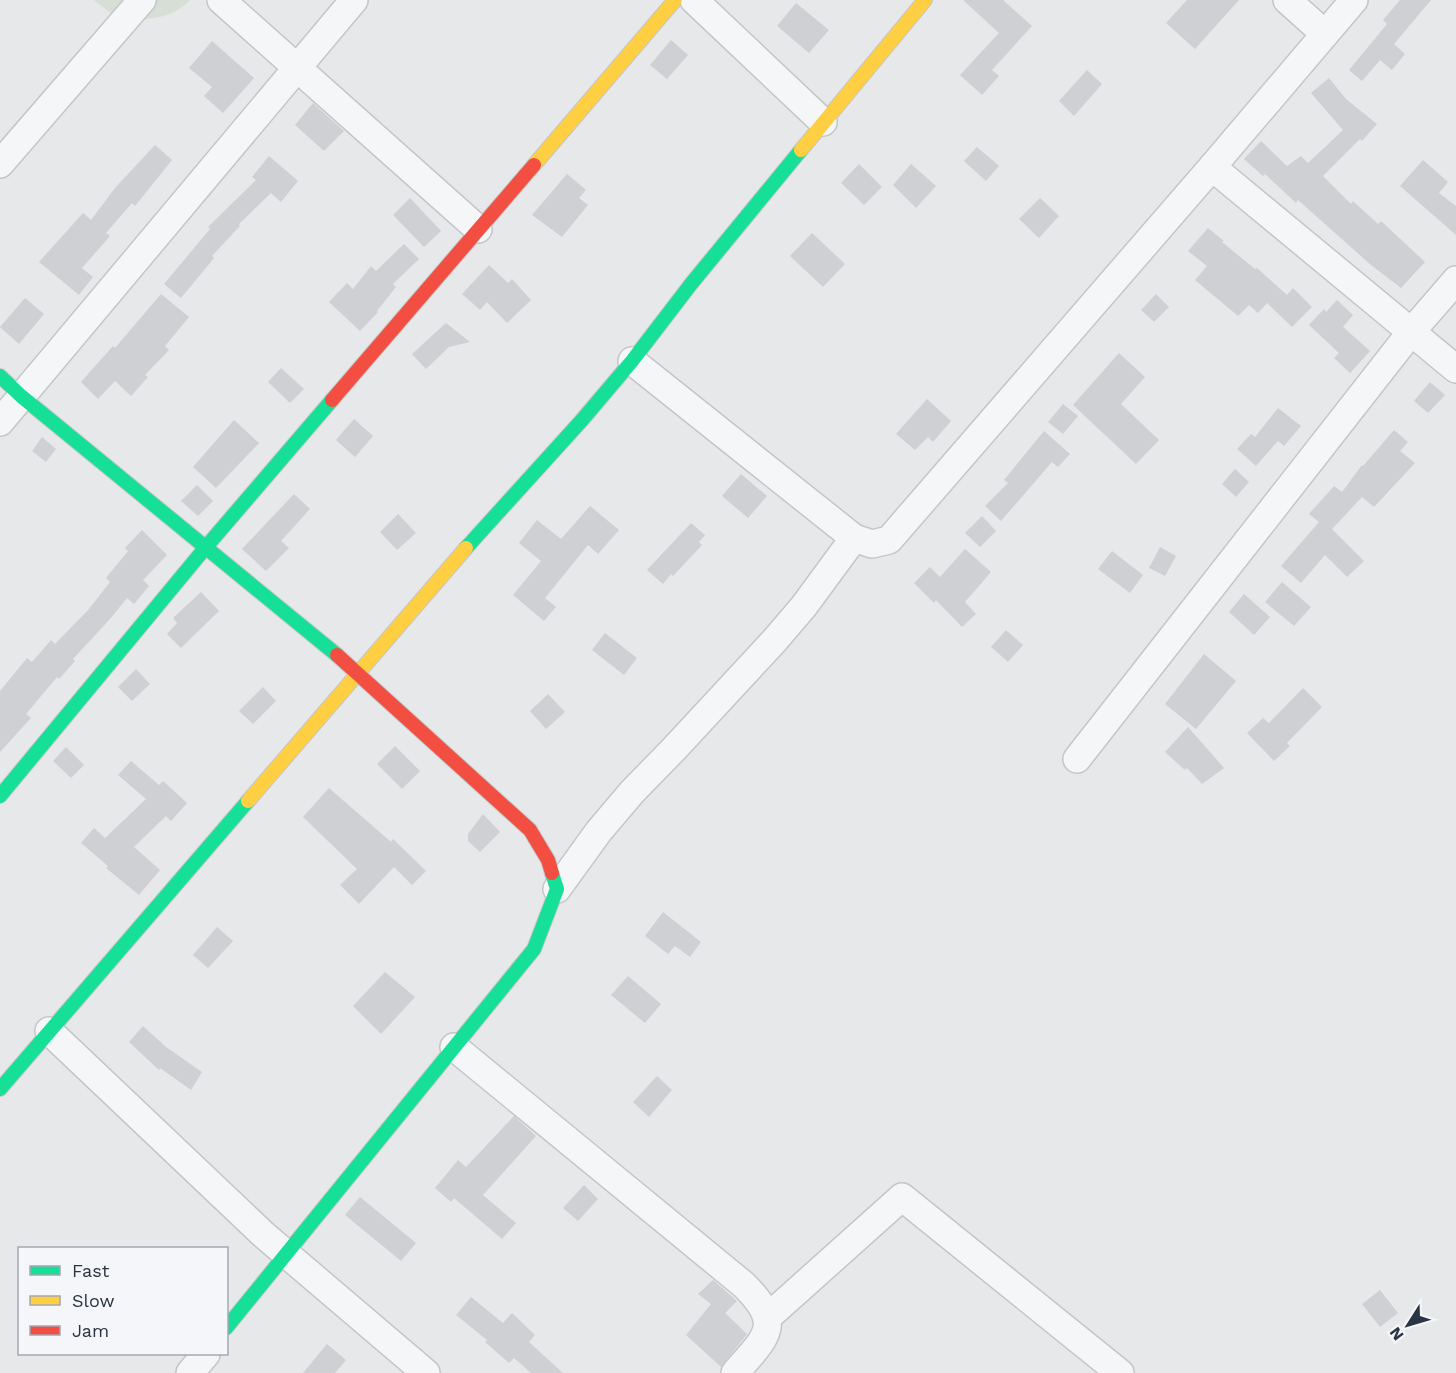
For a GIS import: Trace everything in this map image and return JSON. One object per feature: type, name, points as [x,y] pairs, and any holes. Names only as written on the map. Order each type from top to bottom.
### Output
[{"type":"street","points":[[0,164],[142,0]]},
{"type":"street","points":[[221,0],[478,229]]},
{"type":"street","points":[[0,422],[354,0]]},
{"type":"street","points":[[0,796],[206,547],[675,0]]},
{"type":"street","points":[[694,0],[823,122]]},
{"type":"street","points":[[0,1089],[479,533],[582,420],[823,122],[925,0]]},
{"type":"street","points":[[1287,0],[1325,34]]},
{"type":"street","points":[[632,360],[854,538],[872,544],[889,540],[1354,0]]},
{"type":"street","points":[[1212,167],[1456,369]]},
{"type":"street","points":[[1077,759],[1411,332],[1456,280]]},
{"type":"street","points":[[0,376],[21,396],[359,673],[530,830],[548,861],[558,889]]},
{"type":"street","points":[[228,1326],[534,949],[558,889],[599,831],[632,792],[775,640],[804,606],[854,538]]},
{"type":"street","points":[[49,1031],[264,1235],[426,1373]]},
{"type":"street","points":[[454,1047],[744,1286],[758,1299],[768,1317]]},
{"type":"street","points":[[740,1371],[764,1337],[768,1317],[902,1197],[1120,1373]]},
{"type":"street","points":[[190,1373],[204,1355]]},
{"type":"shaded area","points":[[94,0],[190,0],[183,7],[167,15],[121,21]]},
{"type":"building","points":[[963,0],[1003,0],[1032,26],[992,70],[999,76],[982,95],[960,75],[999,33]]},
{"type":"building","points":[[1187,0],[1239,0],[1195,49],[1166,23]]},
{"type":"building","points":[[1400,0],[1431,0],[1394,44],[1405,54],[1392,70],[1380,60],[1362,81],[1349,70],[1387,24],[1383,20]]},
{"type":"building","points":[[796,3],[829,30],[809,53],[777,26]]},
{"type":"building","points":[[671,40],[688,55],[667,79],[650,65]]},
{"type":"building","points":[[212,41],[254,78],[223,113],[204,96],[212,87],[189,68]]},
{"type":"building","points":[[1087,70],[1102,84],[1074,116],[1059,101]]},
{"type":"building","points":[[1329,78],[1346,99],[1377,124],[1362,141],[1360,139],[1323,176],[1351,204],[1353,201],[1378,224],[1381,221],[1425,262],[1401,288],[1371,265],[1298,200],[1296,203],[1265,174],[1263,176],[1244,159],[1261,141],[1287,166],[1301,156],[1308,163],[1343,130],[1311,93]]},
{"type":"building","points":[[313,103],[344,131],[324,151],[295,125]]},
{"type":"building","points":[[155,145],[172,160],[135,206],[132,203],[106,233],[110,236],[82,268],[93,277],[79,295],[39,262],[83,213],[91,220],[115,188]]},
{"type":"building","points":[[977,147],[999,166],[986,181],[964,161]]},
{"type":"building","points":[[269,156],[298,181],[281,202],[271,193],[239,224],[240,226],[212,256],[214,258],[181,298],[164,284],[210,229],[208,227],[256,180],[252,177]]},
{"type":"building","points":[[1423,160],[1448,182],[1439,193],[1456,206],[1456,235],[1400,186]]},
{"type":"building","points":[[859,164],[882,187],[864,205],[841,183]]},
{"type":"building","points":[[911,164],[936,186],[916,208],[893,185]]},
{"type":"building","points":[[567,174],[586,190],[579,198],[588,205],[562,237],[532,215]]},
{"type":"building","points":[[410,198],[441,231],[424,247],[393,215]]},
{"type":"building","points":[[1040,198],[1059,216],[1039,238],[1019,219]]},
{"type":"building","points":[[1208,228],[1287,295],[1293,288],[1312,307],[1292,327],[1267,303],[1258,313],[1249,305],[1238,316],[1195,280],[1207,266],[1188,251]]},
{"type":"building","points":[[812,233],[845,264],[823,287],[790,256]]},
{"type":"building","points":[[404,244],[419,259],[393,284],[396,287],[378,312],[360,331],[329,302],[347,283],[353,289],[371,266],[376,271]]},
{"type":"building","points":[[489,265],[508,283],[512,279],[531,300],[507,323],[487,302],[480,310],[462,294]]},
{"type":"building","points":[[161,294],[189,317],[165,346],[169,350],[145,375],[148,377],[131,396],[115,381],[98,399],[81,382],[113,346],[115,348]]},
{"type":"building","points":[[1156,294],[1169,307],[1154,322],[1141,310]]},
{"type":"building","points":[[25,298],[44,314],[19,344],[0,327]]},
{"type":"building","points":[[1337,300],[1353,315],[1343,327],[1370,351],[1350,373],[1334,358],[1339,353],[1309,325],[1324,309],[1326,312]]},
{"type":"building","points":[[446,323],[470,342],[449,347],[426,369],[412,354]]},
{"type":"building","points":[[1119,353],[1145,377],[1121,404],[1159,440],[1136,464],[1073,405]]},
{"type":"building","points":[[281,368],[304,389],[290,403],[268,382]]},
{"type":"building","points":[[1430,382],[1445,395],[1428,413],[1414,401]]},
{"type":"building","points":[[927,399],[951,421],[933,442],[928,437],[915,450],[896,434]]},
{"type":"building","points":[[1063,404],[1078,416],[1063,434],[1048,422]]},
{"type":"building","points":[[1278,408],[1301,426],[1284,446],[1278,441],[1256,466],[1237,449],[1251,434],[1255,437]]},
{"type":"building","points":[[354,419],[373,436],[355,457],[336,440]]},
{"type":"building","points":[[234,420],[259,443],[216,488],[193,467]]},
{"type":"building","points":[[1394,430],[1408,442],[1400,451],[1415,463],[1374,507],[1362,497],[1332,529],[1364,561],[1347,577],[1325,555],[1301,583],[1281,566],[1319,522],[1309,514],[1334,486],[1342,492],[1362,465]]},
{"type":"building","points":[[1044,431],[1070,454],[1058,467],[1052,462],[1001,521],[985,506],[1008,483],[1004,480]]},
{"type":"building","points":[[42,437],[56,449],[46,462],[32,451]]},
{"type":"building","points":[[1235,469],[1249,482],[1236,497],[1222,484]]},
{"type":"building","points":[[741,474],[767,496],[748,518],[722,496]]},
{"type":"building","points":[[197,485],[213,501],[198,516],[181,501]]},
{"type":"building","points":[[294,494],[310,509],[281,541],[289,548],[266,571],[242,549]]},
{"type":"building","points":[[590,506],[619,530],[598,554],[588,545],[545,598],[556,607],[544,621],[513,595],[541,561],[519,543],[537,520],[561,539]]},
{"type":"building","points":[[398,514],[416,533],[397,550],[380,532]]},
{"type":"building","points":[[982,516],[996,531],[980,547],[965,533]]},
{"type":"building","points":[[691,523],[705,535],[699,542],[702,545],[663,584],[647,570]]},
{"type":"building","points":[[142,530],[167,555],[143,580],[149,586],[134,604],[127,598],[73,659],[75,661],[59,679],[57,677],[26,714],[31,718],[0,752],[0,691],[27,658],[32,662],[51,640],[55,644],[89,609],[110,582],[106,578],[128,551],[125,548]]},
{"type":"building","points":[[1160,547],[1176,556],[1165,576],[1149,568]]},
{"type":"building","points":[[965,549],[991,572],[965,602],[976,614],[962,627],[936,600],[934,603],[914,583],[930,567],[940,577]]},
{"type":"building","points":[[1112,551],[1143,575],[1130,593],[1098,569]]},
{"type":"building","points":[[1282,582],[1311,607],[1294,626],[1265,602]]},
{"type":"building","points":[[201,592],[219,611],[181,648],[167,634],[177,623],[173,618]]},
{"type":"building","points":[[1244,594],[1270,617],[1254,635],[1229,612]]},
{"type":"building","points":[[1006,630],[1023,645],[1008,662],[991,647]]},
{"type":"building","points":[[605,633],[637,658],[624,675],[592,650]]},
{"type":"building","points":[[1204,654],[1236,681],[1196,729],[1165,704]]},
{"type":"building","points":[[136,669],[150,684],[132,701],[118,687]]},
{"type":"building","points":[[263,687],[276,701],[253,724],[239,711]]},
{"type":"building","points":[[1303,688],[1322,707],[1287,743],[1290,746],[1274,761],[1247,733],[1263,718],[1269,723]]},
{"type":"building","points":[[548,694],[565,712],[546,729],[530,711]]},
{"type":"building","points":[[1188,727],[1224,768],[1202,784],[1187,768],[1185,770],[1165,752]]},
{"type":"building","points":[[395,746],[420,771],[402,789],[377,764]]},
{"type":"building","points":[[66,747],[84,765],[71,778],[53,761]]},
{"type":"building","points":[[131,761],[159,785],[163,781],[187,803],[171,821],[166,816],[134,847],[160,870],[139,895],[106,868],[108,866],[81,843],[94,828],[105,838],[146,799],[118,775]]},
{"type":"building","points":[[329,788],[391,842],[393,839],[426,871],[412,885],[394,867],[359,904],[340,885],[357,869],[303,817]]},
{"type":"building","points":[[483,814],[500,832],[480,852],[468,841],[468,834]]},
{"type":"building","points":[[663,912],[701,942],[690,957],[675,946],[668,954],[645,936]]},
{"type":"building","points":[[217,927],[233,941],[208,968],[193,955]]},
{"type":"building","points":[[385,972],[415,997],[381,1034],[353,1006]]},
{"type":"building","points":[[628,976],[661,1004],[645,1023],[611,995]]},
{"type":"building","points":[[143,1026],[166,1047],[202,1072],[191,1090],[160,1068],[159,1070],[129,1042]]},
{"type":"building","points":[[657,1076],[672,1090],[649,1117],[633,1102]]},
{"type":"building","points":[[514,1116],[536,1136],[483,1195],[516,1223],[502,1239],[454,1198],[451,1202],[435,1188],[458,1160],[466,1167]]},
{"type":"building","points":[[584,1185],[598,1199],[578,1221],[563,1208]]},
{"type":"building","points":[[360,1197],[416,1243],[401,1261],[345,1215]]},
{"type":"building","points":[[713,1280],[737,1301],[725,1313],[747,1334],[721,1367],[686,1335],[711,1304],[698,1294]]},
{"type":"building","points":[[1380,1290],[1398,1313],[1380,1327],[1362,1304]]},
{"type":"building","points":[[471,1297],[503,1323],[512,1313],[535,1335],[529,1342],[563,1373],[531,1373],[514,1358],[509,1363],[485,1342],[487,1340],[456,1315]]},
{"type":"building","points":[[327,1344],[346,1360],[335,1373],[303,1373]]},
{"type":"traffic: fast","points":[[466,548],[632,361],[691,284],[801,150]]},
{"type":"traffic: fast","points":[[0,376],[21,396],[337,655]]},
{"type":"traffic: fast","points":[[0,796],[206,547],[332,400]]},
{"type":"traffic: fast","points":[[0,1089],[248,801]]},
{"type":"traffic: fast","points":[[228,1326],[534,949],[557,889],[552,873]]},
{"type":"traffic: slow","points":[[534,165],[675,0]]},
{"type":"traffic: slow","points":[[801,150],[925,0]]},
{"type":"traffic: slow","points":[[248,801],[466,548]]},
{"type":"traffic: jam","points":[[332,400],[534,165]]},
{"type":"traffic: jam","points":[[337,655],[530,830],[548,860],[552,873]]}]
